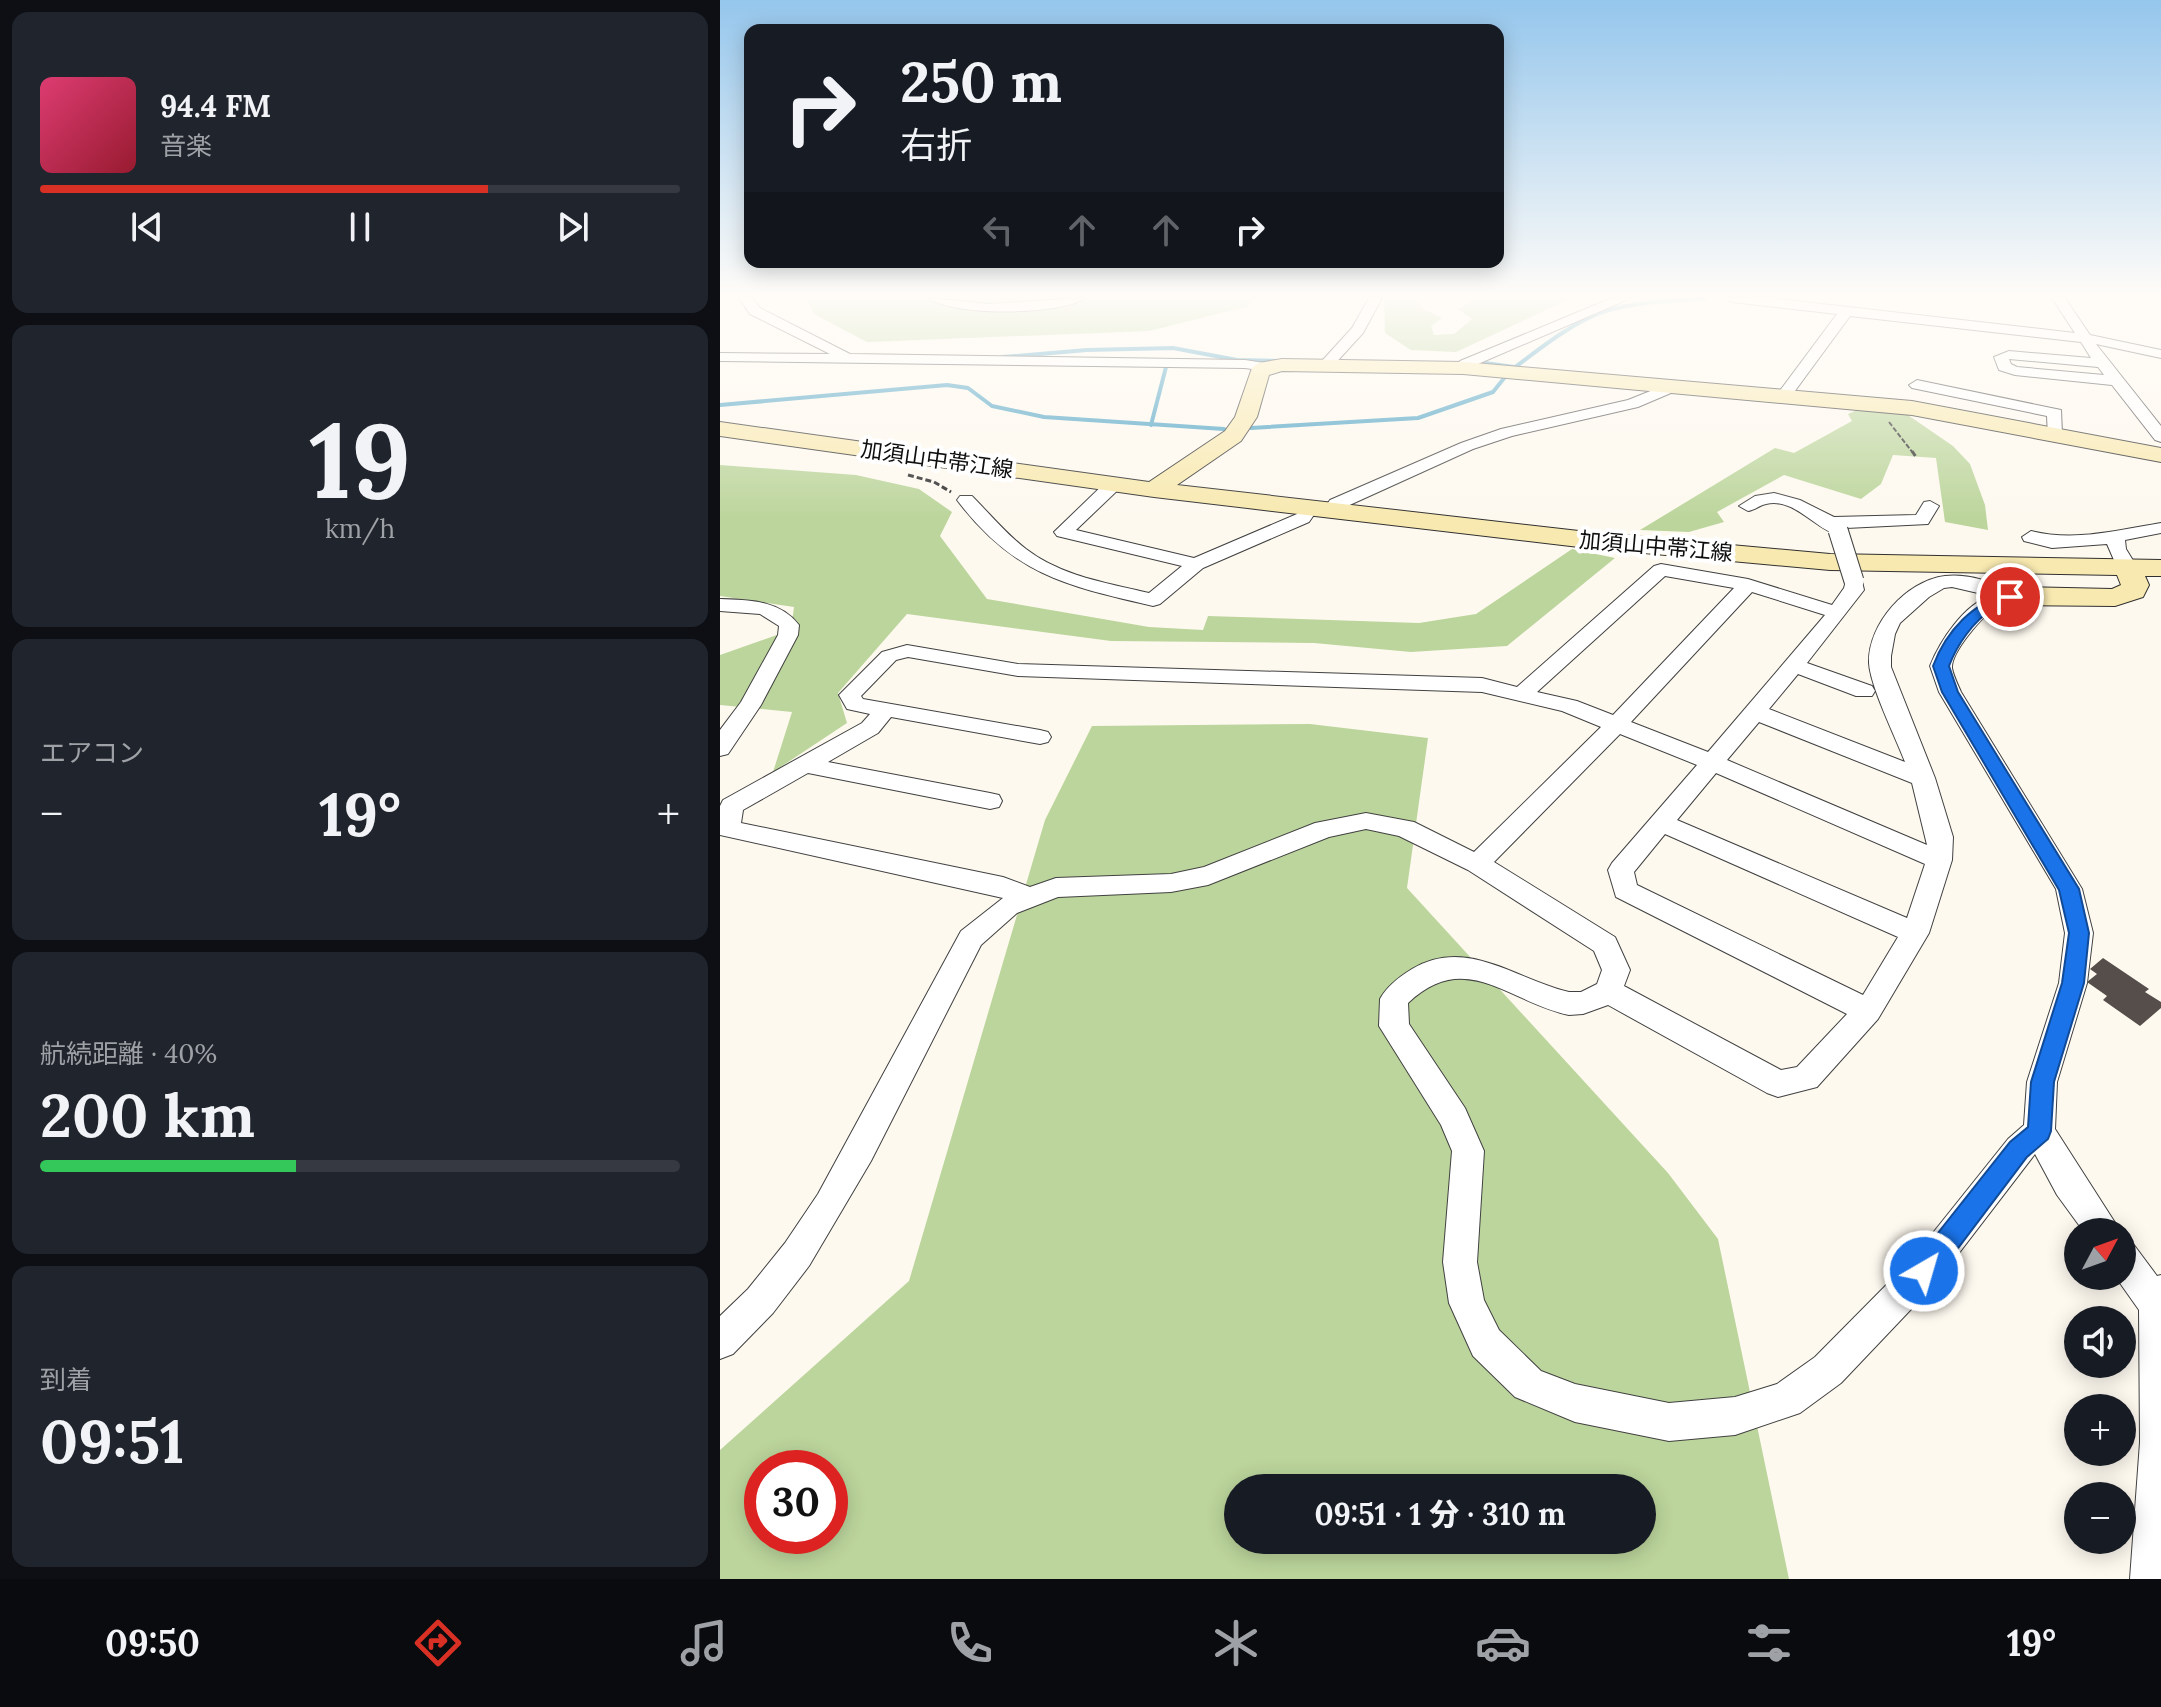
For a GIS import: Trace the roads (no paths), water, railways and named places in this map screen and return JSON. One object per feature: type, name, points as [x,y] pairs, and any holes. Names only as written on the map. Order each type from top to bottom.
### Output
[{"type":"main road","points":[[1154,490],[1233,436],[1246,417],[1259,372]]},
{"type":"main road","points":[[1504,372],[1912,408],[2054,434],[2160,439]]},
{"type":"main road","name":"加須山中帯江線","points":[[720,429],[1154,490],[1579,539],[1830,562],[2161,568]]},
{"type":"main road","points":[[2010,597],[2115,598],[2133,591],[2135,585],[2127,567]]},
{"type":"street","points":[[1784,396],[1802,372]]},
{"type":"street","points":[[2022,372],[2116,381]]},
{"type":"street","points":[[2109,372],[2160,439]]},
{"type":"street","points":[[1917,385],[2055,413],[2054,434]]},
{"type":"street","points":[[966,500],[1006,542],[1029,560],[1074,580],[1153,600],[1196,564],[1467,446],[1507,432],[1633,404],[1673,387]]},
{"type":"street","points":[[1115,483],[1063,532],[1196,564]]},
{"type":"street","points":[[1748,506],[1765,498],[1777,498],[1835,526],[1922,520],[1930,506]]},
{"type":"street","points":[[1835,526],[1854,581],[1854,590],[1844,599],[1838,613],[1621,870],[1625,890],[1868,1011]]},
{"type":"street","points":[[2031,537],[2052,542],[2116,538],[2161,528]]},
{"type":"street","points":[[2116,538],[2117,549],[2127,567]]},
{"type":"street","points":[[1523,693],[1661,570],[1748,585],[1838,613]]},
{"type":"street","points":[[1608,991],[1778,1084],[1806,1078],[1868,1011],[1915,933],[1939,860],[1940,837],[1923,778],[1880,667],[1880,649],[1889,625],[1932,585],[1944,582],[1990,588],[2010,597]]},
{"type":"street","points":[[1477,864],[1617,724],[1748,585]]},
{"type":"street","points":[[2010,597],[1990,603],[1977,614],[1948,647],[1941,666],[1950,692],[2069,889],[2079,933],[2073,983],[2042,1082],[2039,1131],[2069,1184],[2094,1218]]},
{"type":"street","points":[[720,605],[759,607],[776,613],[789,625],[788,635],[750,705],[720,749]]},
{"type":"street","points":[[1040,737],[855,704],[850,695],[889,656],[907,651],[1018,670],[1482,685],[1569,706],[1617,724],[1939,860]]},
{"type":"street","points":[[1794,665],[1864,691]]},
{"type":"street","points":[[885,710],[870,728],[732,806],[728,829],[1003,887],[1027,897]]},
{"type":"street","points":[[1755,712],[1923,778]]},
{"type":"street","points":[[804,765],[990,801]]},
{"type":"street","points":[[720,1341],[777,1283],[833,1200],[971,938],[1008,906],[1056,888],[1171,883],[1208,876],[1324,829],[1366,821],[1405,828],[1477,864],[1605,944],[1616,970],[1608,991],[1574,1004],[1551,998],[1489,971],[1460,966],[1433,969],[1411,980],[1394,999],[1394,1026],[1454,1118],[1468,1151],[1460,1262],[1467,1303],[1486,1343],[1528,1384],[1575,1403],[1669,1422],[1735,1416],[1787,1400],[1849,1350],[1924,1271],[2019,1149],[2039,1131]]},
{"type":"street","points":[[1662,823],[1915,933]]},
{"type":"street","points":[[2136,1273],[2159,1298],[2159,1516],[2151,1579]]},
{"type":"waterway","points":[[1151,424],[1165,372]]},
{"type":"waterway","points":[[1251,428],[1418,418],[1493,392],[1505,377]]},
{"type":"waterway","points":[[720,405],[947,385],[968,388],[992,406],[1044,417],[1151,424]]},
{"type":"waterway","points":[[1151,424],[1224,429]]}]
